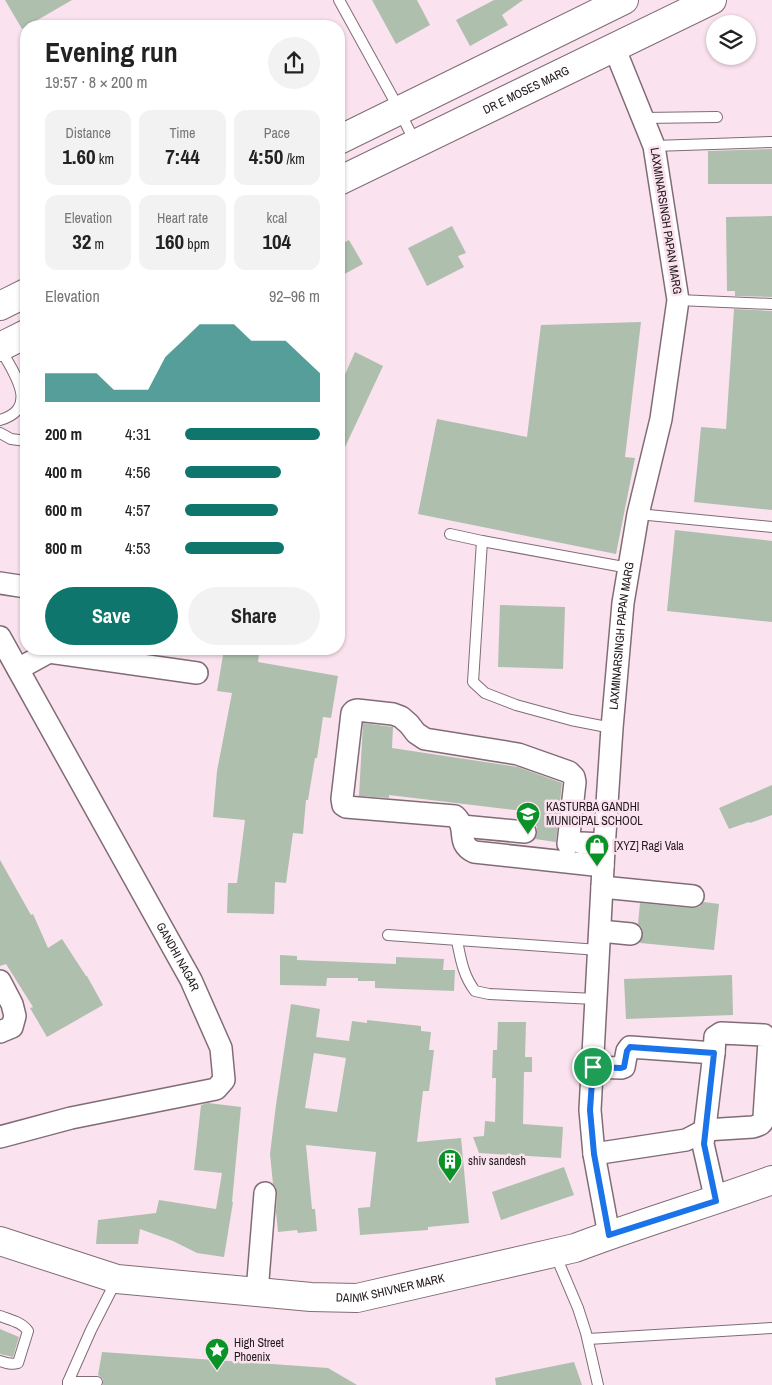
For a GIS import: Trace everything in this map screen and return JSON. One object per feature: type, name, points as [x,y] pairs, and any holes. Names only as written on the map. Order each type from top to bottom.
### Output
[{"type":"main road","points":[[345,137],[596,9],[624,0]]},
{"type":"main road","name":"DR E MOSES MARG","points":[[345,178],[712,0]]},
{"type":"main road","points":[[0,306],[20,296]]},
{"type":"main road","points":[[0,347],[20,337]]},
{"type":"main road","name":"DAINIK SHIVNER MARK","points":[[0,1241],[117,1279],[311,1297],[357,1298],[575,1248],[609,1235],[716,1201],[772,1180]]},
{"type":"street","name":"LAXMINARSINGH PAPAN MARG","points":[[609,1235],[594,1154],[590,1110],[612,728],[623,603],[638,514],[661,419],[678,300],[654,146],[614,47]]},
{"type":"street","points":[[0,583],[20,586]]},
{"type":"street","name":"GANDHI NAGAR","points":[[0,637],[191,980],[221,1048],[224,1080],[216,1088],[71,1118],[0,1137]]},
{"type":"street","points":[[18,670],[44,655]]},
{"type":"street","points":[[70,655],[197,673]]},
{"type":"street","points":[[604,844],[574,844],[575,782],[574,777],[569,772],[518,754],[426,739],[416,733],[401,717],[393,714],[354,711],[352,713],[342,799],[343,805],[350,808],[455,816],[462,826],[464,845],[474,852],[603,876],[693,896]]},
{"type":"street","points":[[586,789],[608,790]]},
{"type":"street","points":[[462,826],[525,832]]},
{"type":"street","points":[[599,941],[631,934]]},
{"type":"street","points":[[0,981],[12,1004],[15,1016],[12,1027],[0,1032]]},
{"type":"street","points":[[594,1154],[686,1140],[705,1130],[760,1125],[764,1118],[769,1040],[764,1035],[721,1033],[715,1037],[714,1053],[705,1130],[704,1144],[716,1201]]},
{"type":"street","points":[[593,1067],[624,1067],[627,1051],[630,1047],[714,1053]]},
{"type":"street","points":[[257,1292],[265,1193]]},
{"type":"lane","points":[[339,0],[400,110],[416,144]]},
{"type":"lane","points":[[643,118],[717,117]]},
{"type":"lane","points":[[654,146],[772,142]]},
{"type":"lane","points":[[678,300],[772,304]]},
{"type":"lane","points":[[0,347],[20,386]]},
{"type":"lane","points":[[0,420],[9,418],[19,410],[20,407]]},
{"type":"lane","points":[[0,434],[11,439],[20,440]]},
{"type":"lane","points":[[638,514],[772,527]]},
{"type":"lane","points":[[450,534],[629,568]]},
{"type":"lane","points":[[482,541],[473,682],[485,693],[516,705],[571,720],[612,728]]},
{"type":"lane","points":[[388,935],[457,941],[599,941]]},
{"type":"lane","points":[[457,941],[467,980],[475,991],[489,994],[596,1000]]},
{"type":"lane","points":[[554,1253],[578,1308],[588,1339],[598,1385]]},
{"type":"lane","points":[[97,1382],[68,1384],[117,1279]]},
{"type":"lane","points":[[0,1316],[18,1322],[27,1328],[28,1331],[18,1363],[9,1364],[0,1361]]},
{"type":"lane","points":[[588,1339],[772,1328]]},
{"type":"building","points":[[5,0],[72,0],[38,20],[20,20],[20,26]]},
{"type":"building","points":[[372,0],[417,0],[430,25],[396,44]]},
{"type":"building","points":[[494,0],[523,0],[502,15],[508,25],[470,46],[456,20]]},
{"type":"building","points":[[772,149],[772,184],[708,184],[708,151]]},
{"type":"building","points":[[772,216],[772,297],[735,296],[735,291],[727,291],[726,217]]},
{"type":"building","points":[[452,226],[466,253],[458,256],[464,267],[427,286],[408,248]]},
{"type":"building","points":[[349,240],[363,264],[345,274],[345,242]]},
{"type":"building","points":[[734,309],[772,311],[772,510],[694,502],[701,427],[726,429]]},
{"type":"building","points":[[641,322],[625,457],[635,458],[616,554],[418,514],[437,419],[527,437],[541,325]]},
{"type":"building","points":[[355,352],[383,366],[345,447],[345,374]]},
{"type":"building","points":[[675,530],[772,541],[772,622],[667,611]]},
{"type":"building","points":[[500,605],[565,607],[563,669],[498,667]]},
{"type":"building","points":[[223,655],[259,655],[258,662],[338,676],[331,718],[323,717],[317,758],[315,758],[308,800],[306,800],[303,834],[293,833],[286,883],[275,882],[274,914],[227,913],[228,883],[237,883],[245,820],[213,817],[217,771],[232,693],[217,691]]},
{"type":"building","points":[[363,723],[393,727],[392,748],[518,767],[562,783],[556,842],[535,839],[537,827],[533,822],[529,821],[530,812],[389,795],[389,798],[359,796]]},
{"type":"building","points":[[772,785],[772,815],[729,829],[719,808]]},
{"type":"building","points":[[0,860],[31,915],[33,914],[48,948],[62,939],[87,976],[103,1005],[47,1037],[30,1008],[33,1007],[6,964],[0,966]]},
{"type":"building","points":[[704,902],[719,904],[714,950],[640,943],[643,935],[642,928],[638,924],[640,903],[692,908],[699,907]]},
{"type":"building","points":[[280,955],[297,956],[297,960],[396,964],[396,957],[444,959],[443,970],[455,970],[454,991],[375,988],[375,981],[358,981],[358,978],[327,978],[326,986],[280,985]]},
{"type":"building","points":[[732,975],[733,1015],[626,1019],[624,979]]},
{"type":"building","points":[[291,1004],[320,1009],[316,1037],[349,1041],[352,1021],[367,1023],[367,1020],[421,1026],[421,1031],[431,1032],[429,1050],[434,1050],[429,1091],[423,1091],[417,1142],[461,1138],[469,1223],[428,1227],[428,1230],[360,1235],[358,1208],[370,1207],[376,1152],[306,1145],[312,1209],[315,1209],[317,1231],[298,1233],[297,1230],[278,1232],[277,1194],[273,1184],[270,1154]],"holes":[[[314,1053],[346,1058],[337,1112],[305,1108]]]},
{"type":"building","points":[[498,1022],[526,1022],[525,1057],[532,1057],[532,1072],[524,1072],[523,1124],[563,1127],[561,1158],[479,1153],[473,1137],[484,1136],[485,1121],[495,1122],[496,1078],[492,1078],[493,1050],[497,1050]]},
{"type":"building","points":[[208,1103],[241,1107],[233,1202],[224,1257],[197,1253],[173,1241],[140,1229],[138,1244],[96,1244],[98,1220],[156,1213],[159,1200],[216,1209],[222,1173],[194,1170],[201,1105]]},
{"type":"building","points":[[564,1167],[574,1195],[501,1220],[492,1192]]},
{"type":"building","points":[[0,1329],[19,1337],[13,1357],[0,1354]]},
{"type":"building","points":[[102,1352],[328,1368],[357,1385],[103,1385],[103,1379],[98,1375]]},
{"type":"building","points":[[574,1362],[582,1385],[496,1385],[495,1378]]},
{"type":"place","name":"KASTURBA GANDHI MUNICIPAL SCHOOL","points":[[528,835]]},
{"type":"place","name":"[XYZ] Ragi Vala","points":[[597,867]]},
{"type":"place","name":"shiv sandesh","points":[[450,1182]]},
{"type":"place","name":"High Street Phoenix","points":[[217,1371]]},
{"type":"route","points":[[630,1047],[714,1053],[704,1144],[716,1201],[609,1235],[594,1154],[590,1110],[593,1067],[624,1067],[627,1051],[630,1047]]}]
